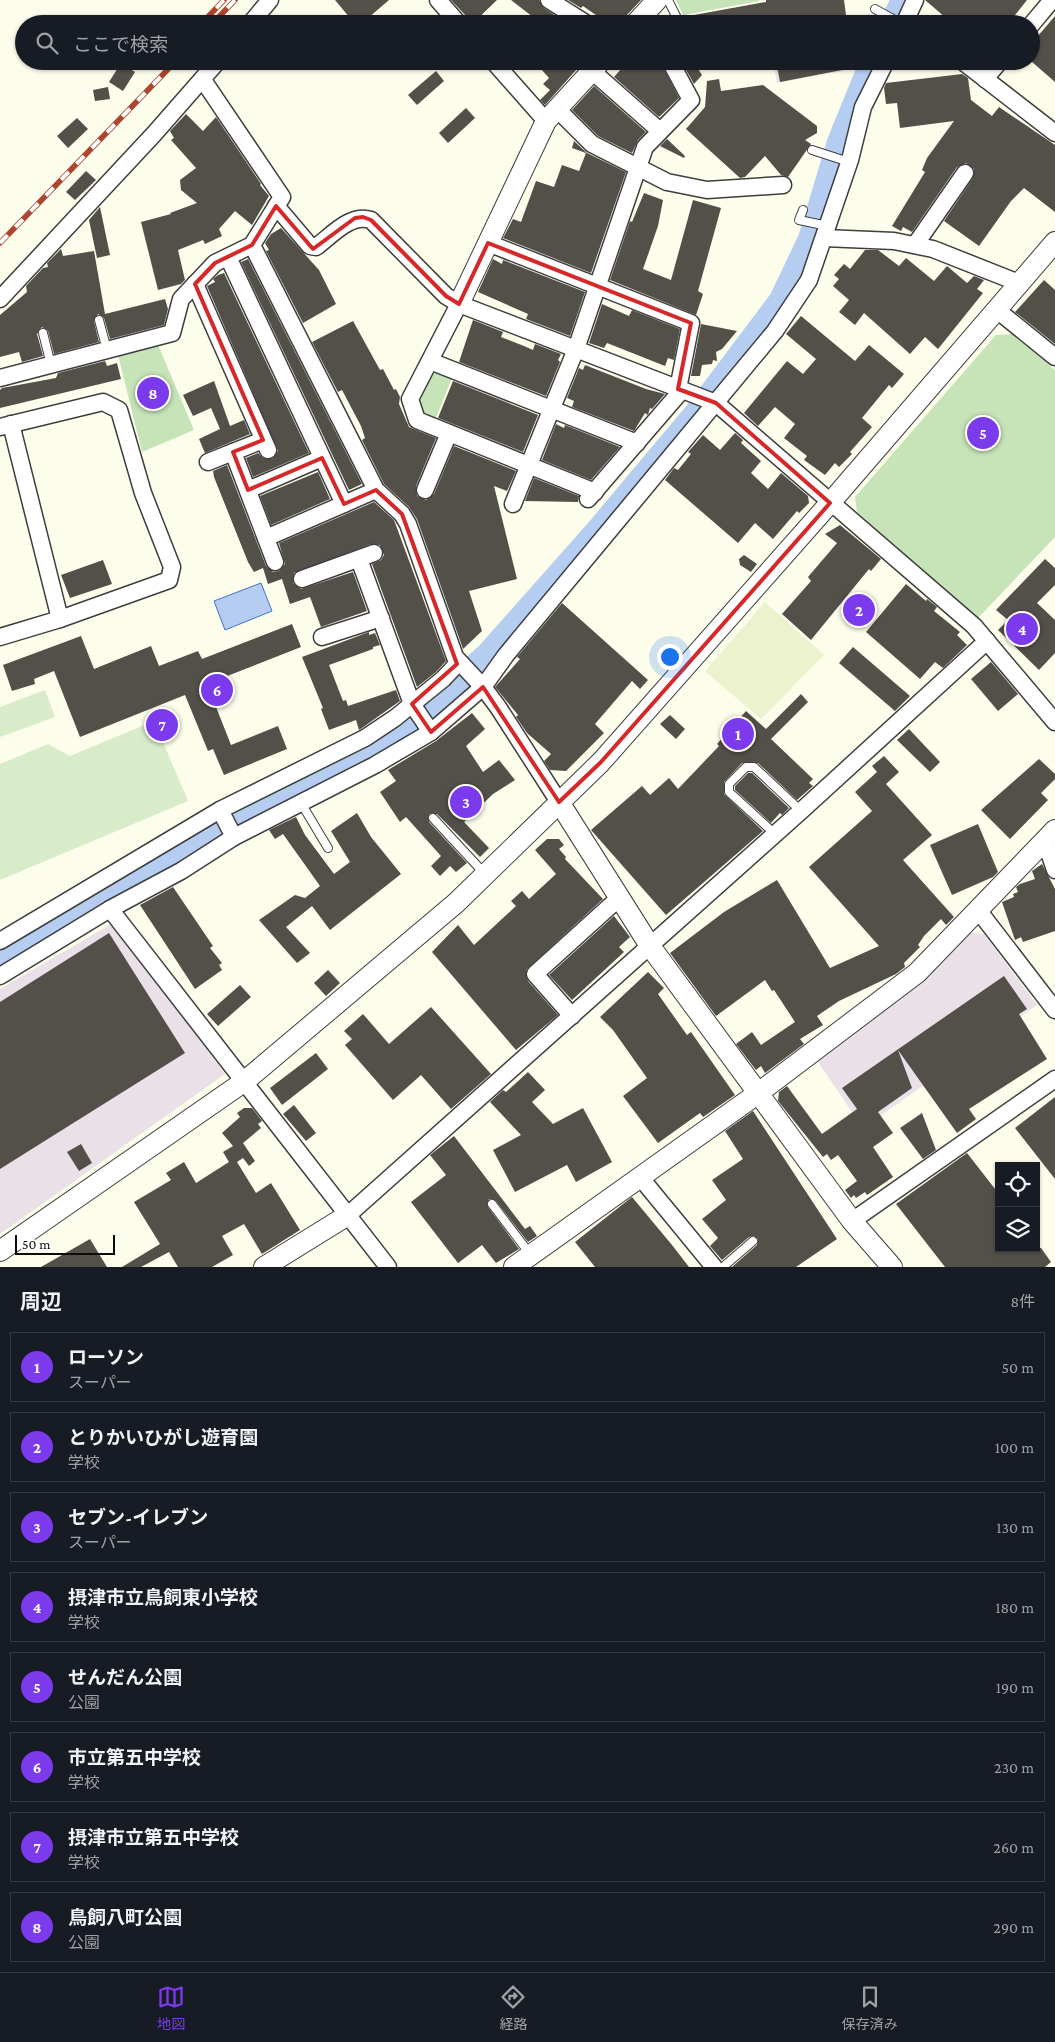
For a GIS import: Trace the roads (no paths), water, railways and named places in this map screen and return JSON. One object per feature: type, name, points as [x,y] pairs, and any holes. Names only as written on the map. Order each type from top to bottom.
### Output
[{"type":"street","points":[[258,15],[270,0]]},
{"type":"street","points":[[438,0],[451,15]]},
{"type":"street","points":[[549,0],[573,15]]},
{"type":"street","points":[[908,15],[916,0]]},
{"type":"street","points":[[1039,15],[1052,0]]},
{"type":"street","points":[[0,299],[211,70]]},
{"type":"street","points":[[503,70],[551,115],[592,144],[667,182],[707,190],[783,186]]},
{"type":"street","points":[[488,243],[691,323],[680,390],[592,496],[528,464],[417,420],[410,399],[459,304],[488,243],[551,115],[592,70]]},
{"type":"street","points":[[600,70],[660,131]]},
{"type":"street","points":[[513,504],[576,348],[645,147],[690,100],[675,70]]},
{"type":"street","points":[[0,976],[110,909],[181,871],[234,836],[375,765],[431,732],[506,655],[775,331],[809,280],[844,161],[863,107],[882,70]]},
{"type":"street","points":[[974,70],[1055,132]]},
{"type":"street","points":[[985,79],[992,70]]},
{"type":"street","points":[[0,378],[172,333],[181,299],[215,263],[252,245],[282,197],[203,80]]},
{"type":"street","points":[[915,245],[965,173]]},
{"type":"street","points":[[276,206],[310,246],[316,247],[355,218],[363,217],[371,220],[446,296],[459,304],[680,390],[716,402],[830,503],[974,626],[1055,722]]},
{"type":"street","points":[[824,230],[933,249],[1019,283]]},
{"type":"street","points":[[0,1251],[246,1081],[456,903],[601,762],[830,503],[1055,242]]},
{"type":"street","points":[[252,245],[376,490],[402,514],[408,524],[455,657],[479,682],[559,802],[650,946],[852,1221],[892,1267]]},
{"type":"street","points":[[228,257],[344,504]]},
{"type":"street","points":[[195,284],[266,445],[233,452],[208,462]]},
{"type":"street","points":[[997,310],[1055,358]]},
{"type":"street","points":[[430,361],[637,443]]},
{"type":"street","points":[[0,637],[60,619],[169,580],[172,567],[143,493],[119,410],[103,402],[6,426],[60,619]]},
{"type":"street","points":[[425,490],[449,433]]},
{"type":"street","points":[[233,452],[275,562]]},
{"type":"street","points":[[248,490],[322,458]]},
{"type":"street","points":[[266,538],[376,490]]},
{"type":"street","points":[[302,579],[366,556],[381,618],[412,704],[431,732]]},
{"type":"street","points":[[322,637],[381,618]]},
{"type":"street","points":[[264,1267],[348,1215],[801,811],[987,641]]},
{"type":"street","points":[[0,942],[220,810],[365,738],[396,718],[461,664]]},
{"type":"street","points":[[220,810],[234,836]]},
{"type":"street","points":[[1050,836],[1055,870]]},
{"type":"street","points":[[514,1267],[757,1094],[917,973],[1050,836]]},
{"type":"street","points":[[572,1016],[536,974],[619,898]]},
{"type":"street","points":[[110,909],[246,1081],[388,1267]]},
{"type":"street","points":[[978,910],[1055,1010]]},
{"type":"street","points":[[852,1221],[1055,1079]]},
{"type":"street","points":[[640,1177],[714,1267]]},
{"type":"lane","points":[[668,0],[676,15]]},
{"type":"lane","points":[[875,9],[888,15]]},
{"type":"lane","points":[[812,150],[844,161]]},
{"type":"lane","points":[[803,210],[799,220],[824,230]]},
{"type":"lane","points":[[99,320],[107,350]]},
{"type":"lane","points":[[43,333],[50,365]]},
{"type":"lane","points":[[775,834],[729,792],[729,784],[746,768],[754,768],[801,811]]},
{"type":"lane","points":[[301,802],[328,848]]},
{"type":"lane","points":[[433,818],[485,874]]},
{"type":"lane","points":[[492,1204],[531,1255]]},
{"type":"lane","points":[[723,1267],[753,1241]]},
{"type":"water","points":[[261,583],[272,611],[225,630],[214,601]]},
{"type":"waterway","points":[[896,15],[903,0]]},
{"type":"waterway","points":[[0,955],[240,814],[364,752],[412,723],[488,654],[597,531],[696,413],[781,300],[810,239],[839,142],[868,70]]},
{"type":"railway","points":[[210,15],[224,0]]},
{"type":"railway","points":[[221,15],[235,0]]},
{"type":"railway","points":[[0,243],[167,70]]},
{"type":"place","name":"鳥飼八町公園","points":[[153,393]]},
{"type":"place","name":"せんだん公園","points":[[983,433]]},
{"type":"place","name":"とりかいひがし遊育園","points":[[859,610]]},
{"type":"place","name":"摂津市立鳥飼東小学校","points":[[1022,629]]},
{"type":"place","name":"市立第五中学校","points":[[217,690]]},
{"type":"place","name":"摂津市立第五中学校","points":[[162,725]]},
{"type":"place","name":"ローソン","points":[[738,734]]},
{"type":"place","name":"セブン-イレブン","points":[[466,802]]}]
